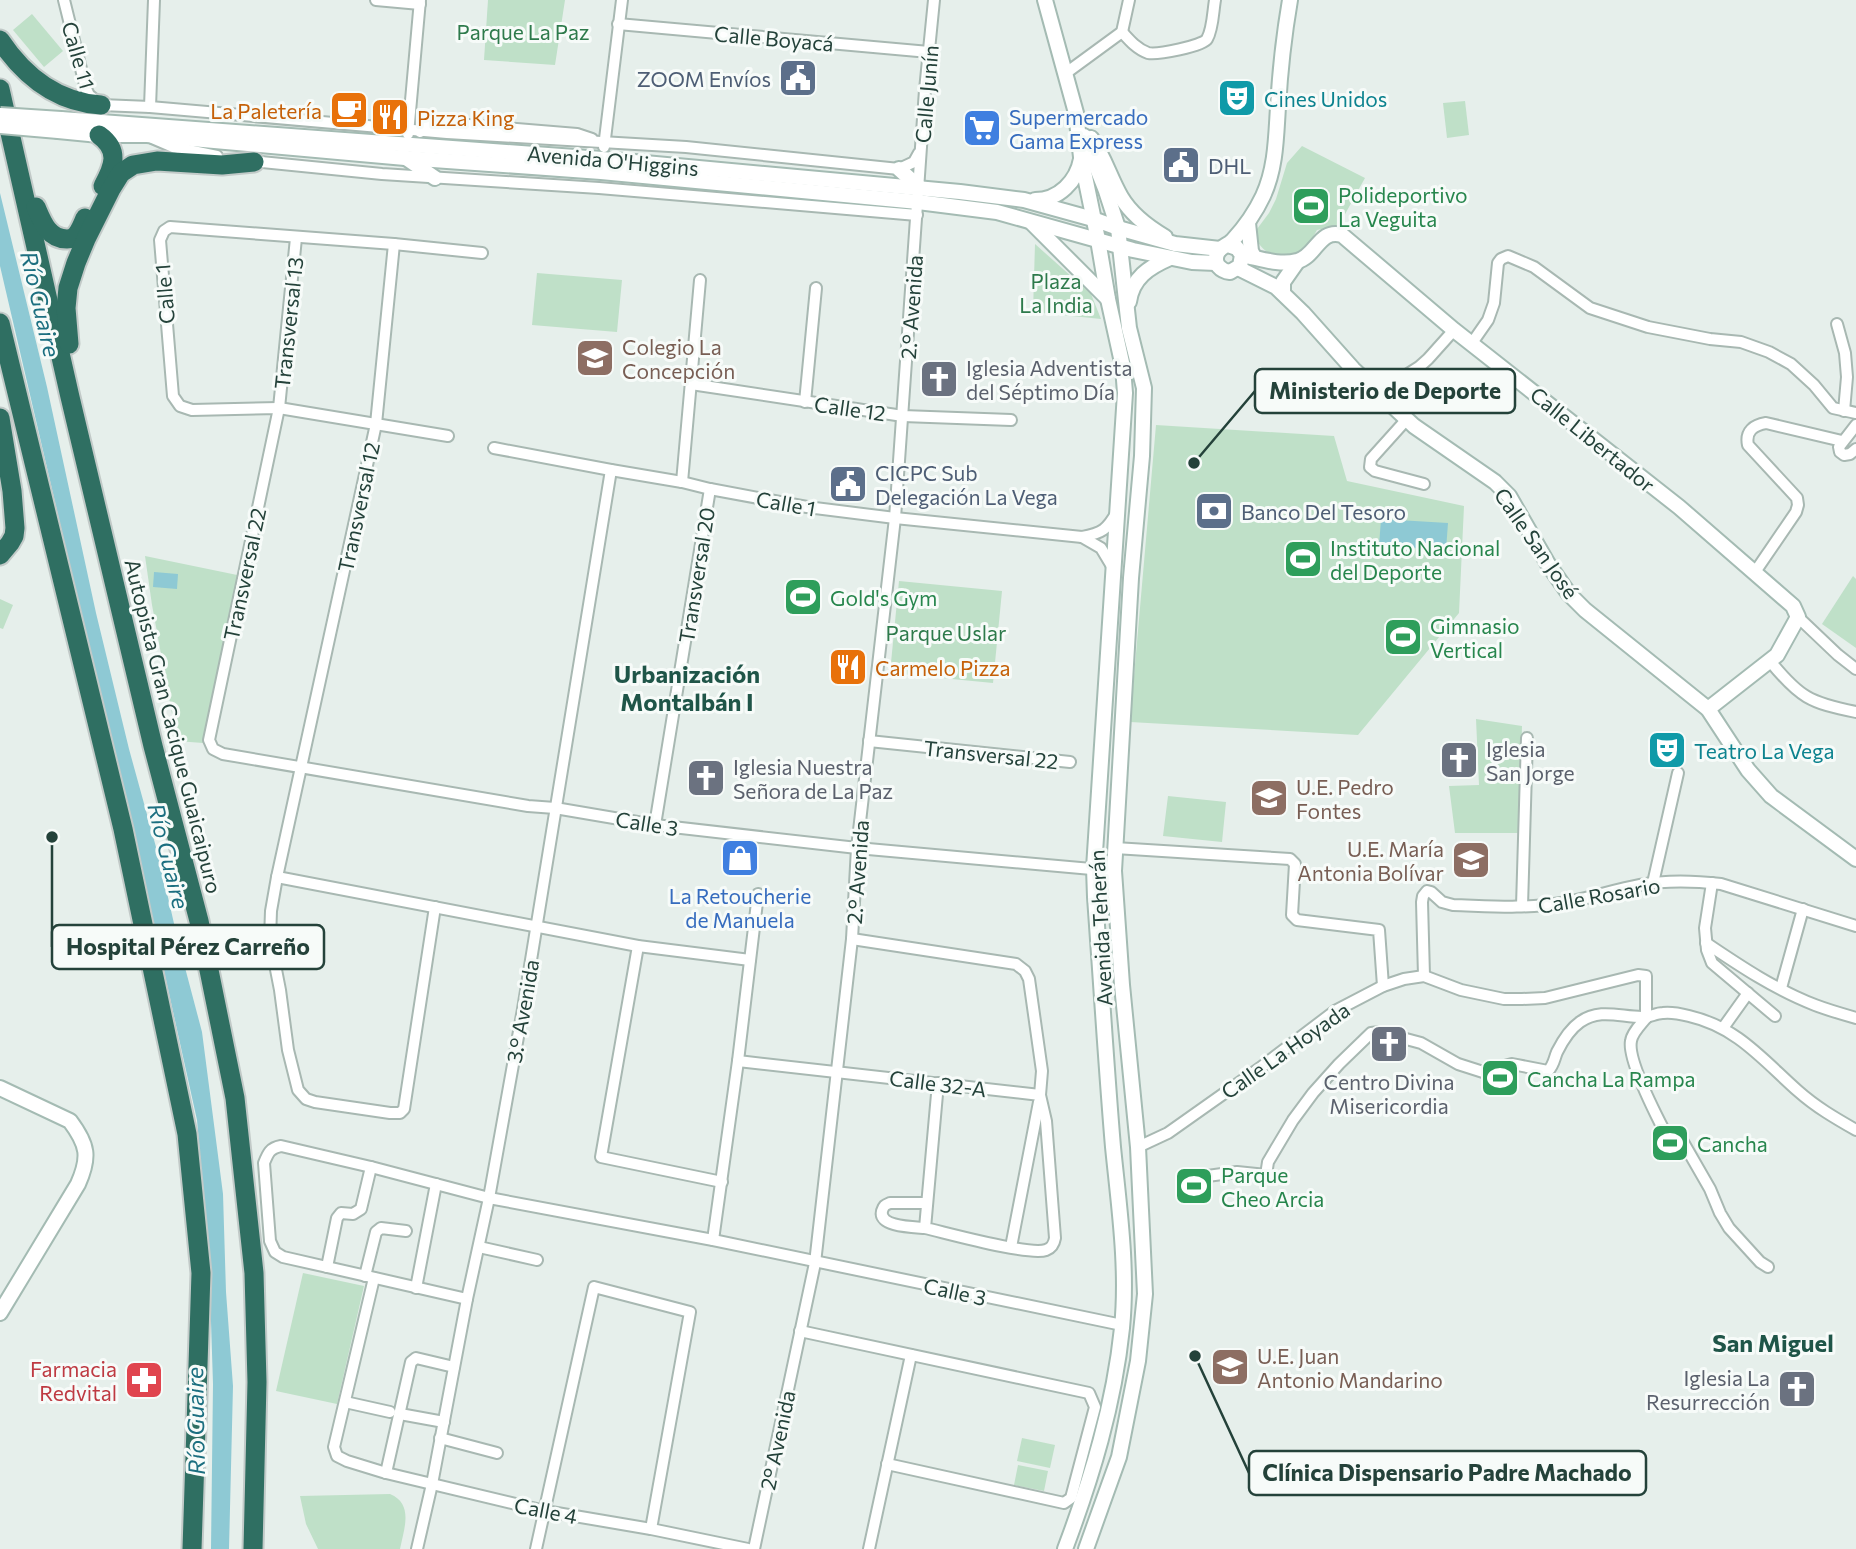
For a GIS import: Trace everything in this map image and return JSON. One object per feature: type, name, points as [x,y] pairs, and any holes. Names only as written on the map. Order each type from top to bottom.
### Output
[{"type":"highway","points":[[0,40],[16,62],[43,85],[76,102],[101,105]]},
{"type":"highway","name":"Autopista Gran Cacique Guaicaipuro","points":[[0,89],[153,746],[199,921],[235,1098],[254,1273],[257,1382],[253,1549]]},
{"type":"highway","points":[[18,165],[45,226],[55,237],[72,239],[112,166],[111,146],[99,135]]},
{"type":"highway","points":[[70,397],[74,369],[66,309],[68,288],[86,239],[121,173],[133,165],[157,160],[222,164],[254,162]]},
{"type":"highway","points":[[0,323],[123,830],[187,1134],[201,1273],[192,1549]]},
{"type":"highway","points":[[0,418],[15,528],[14,536],[0,555]]},
{"type":"main road","points":[[1045,0],[1078,122],[1101,152],[1114,184],[1127,206],[1172,251],[1151,266],[1137,281],[1130,297],[1128,317]]},
{"type":"main road","points":[[1234,255],[1264,194],[1276,149],[1290,0]]},
{"type":"main road","name":"Avenida O'Higgins","points":[[0,115],[99,135],[147,135],[405,151]]},
{"type":"main road","name":"Avenida Teherán","points":[[1065,1549],[1110,1407],[1124,1296],[1094,868],[1125,393],[1123,366],[1081,157],[1078,122]]},
{"type":"main road","name":"Avenida Teherán","points":[[1078,122],[1118,228],[1128,317],[1144,388],[1142,456],[1131,578],[1114,871],[1138,1147],[1145,1294],[1138,1361],[1119,1457],[1086,1549]]},
{"type":"main road","name":"Avenida O'Higgins","points":[[0,126],[60,125],[602,165],[997,212],[1120,246],[1172,251]]},
{"type":"main road","points":[[405,151],[435,178]]},
{"type":"main road","points":[[1024,200],[1048,199],[1063,191],[1080,166],[1081,157]]},
{"type":"main road","points":[[899,169],[918,201]]},
{"type":"main road","name":"Avenida O'Higgins","points":[[918,201],[1024,200],[1118,228],[1192,262],[1234,255]]},
{"type":"main road","points":[[1031,222],[1108,299]]},
{"type":"main road","points":[[1234,255],[1251,251],[1248,223]]},
{"type":"main road","name":"Calle Libertador","points":[[1297,262],[1309,254],[1328,234],[1342,235],[1454,330],[1679,508],[1793,606],[1798,617]]},
{"type":"main road","points":[[1234,255],[1297,262]]},
{"type":"main road","name":"Calle San José","points":[[1234,255],[1283,293],[1353,369],[1407,419],[1495,482],[1514,503],[1548,564],[1569,594],[1585,610],[1708,709],[1748,771],[1771,796],[1856,859]]},
{"type":"main road","points":[[1283,293],[1283,282],[1297,262]]},
{"type":"main road","points":[[1708,709],[1777,655],[1798,617]]},
{"type":"main road","points":[[0,1088],[70,1121],[86,1152],[86,1165],[78,1184],[0,1313]]},
{"type":"street","name":"Calle 11","points":[[64,0],[86,89],[101,105]]},
{"type":"street","points":[[150,107],[154,0]]},
{"type":"street","points":[[376,0],[420,2],[405,151]]},
{"type":"street","points":[[599,188],[622,0]]},
{"type":"street","name":"Calle Junín","points":[[918,201],[934,0]]},
{"type":"street","points":[[1066,74],[1122,32],[1129,0]]},
{"type":"street","points":[[1122,32],[1132,44],[1154,54],[1202,44],[1208,37],[1215,0]]},
{"type":"street","name":"Calle Boyacá","points":[[618,24],[929,52]]},
{"type":"street","points":[[101,105],[422,131]]},
{"type":"street","name":"Avenida O'Higgins","points":[[422,131],[433,122],[496,126],[577,134],[604,143],[686,148],[899,169]]},
{"type":"street","points":[[405,151],[422,131]]},
{"type":"street","name":"Avenida O'Higgins","points":[[147,135],[173,147],[254,162],[435,178],[599,188],[902,214],[918,201]]},
{"type":"street","points":[[899,169],[914,162],[921,148]]},
{"type":"street","name":"2.° Avenida","points":[[800,1331],[814,1263],[852,939],[857,848],[895,518],[918,201]]},
{"type":"street","name":"Calle 1","points":[[448,436],[279,408],[192,410],[180,406],[173,396],[160,240],[164,231],[170,227],[482,253]]},
{"type":"street","name":"Transversal 13","points":[[279,408],[296,238]]},
{"type":"street","name":"Transversal 12","points":[[394,244],[376,424],[271,911],[270,939],[288,1050],[298,1090],[306,1098],[315,1102],[390,1113],[400,1113],[404,1109],[435,907]]},
{"type":"street","points":[[1472,343],[1488,320],[1494,303],[1498,263],[1508,256],[1534,267],[1590,308],[1648,327],[1741,342],[1769,352],[1791,363],[1833,408],[1850,412],[1845,354],[1837,324]]},
{"type":"street","points":[[682,481],[699,280]]},
{"type":"street","points":[[805,402],[816,288]]},
{"type":"street","points":[[1382,397],[1397,381],[1428,359],[1454,330]]},
{"type":"street","name":"Calle 12","points":[[691,384],[903,416],[1011,421]]},
{"type":"street","name":"Transversal 22","points":[[209,740],[279,408]]},
{"type":"street","points":[[1407,419],[1371,459],[1370,467],[1375,471],[1424,484]]},
{"type":"street","points":[[1755,572],[1798,505],[1797,498],[1748,444],[1747,438],[1751,429],[1766,423],[1842,441]]},
{"type":"street","points":[[1856,425],[1839,447],[1844,455],[1856,449]]},
{"type":"street","name":"Calle 1","points":[[494,448],[682,481],[710,489],[807,507],[1082,537]]},
{"type":"street","name":"3.° Avenida","points":[[417,1549],[489,1198],[537,926],[611,470]]},
{"type":"street","name":"Transversal 20","points":[[655,825],[710,489]]},
{"type":"street","points":[[1082,537],[1105,529],[1118,510]]},
{"type":"street","points":[[1082,537],[1101,548],[1113,568]]},
{"type":"street","name":"Calle Libertador","points":[[1798,617],[1856,669]]},
{"type":"street","points":[[1770,661],[1789,685],[1814,702],[1856,712]]},
{"type":"street","points":[[1522,906],[1527,738]]},
{"type":"street","name":"Calle 3","points":[[209,740],[213,749],[223,754],[655,825],[857,848],[1114,871]]},
{"type":"street","name":"Transversal 22","points":[[869,741],[1070,762]]},
{"type":"street","points":[[1653,883],[1678,773]]},
{"type":"street","points":[[1115,848],[1290,859],[1295,864],[1293,918],[1379,930],[1383,986]]},
{"type":"street","points":[[277,877],[638,946],[750,960]]},
{"type":"street","name":"Calle Rosario","points":[[1424,976],[1422,902],[1427,891],[1432,892],[1442,902],[1453,905],[1522,906],[1564,903],[1653,883],[1712,883],[1856,926]]},
{"type":"street","points":[[1712,883],[1705,928],[1712,964],[1775,1016]]},
{"type":"street","points":[[713,1240],[758,894]]},
{"type":"street","points":[[1781,988],[1804,909]]},
{"type":"street","points":[[852,939],[1016,964],[1025,971],[1029,979],[1042,1071],[1041,1121],[1054,1245],[1041,1251],[1011,1247],[925,1228],[892,1224],[882,1216],[882,1209],[890,1203],[927,1203]]},
{"type":"street","points":[[1706,943],[1742,967],[1816,1006],[1856,1018]]},
{"type":"street","points":[[638,946],[601,1157],[722,1182]]},
{"type":"street","points":[[1424,976],[1461,989],[1503,999],[1545,998],[1639,975],[1646,976],[1646,1018],[1631,1039],[1631,1055],[1669,1140],[1679,1139],[1683,1142],[1729,1228],[1760,1262],[1768,1267]]},
{"type":"street","name":"Calle La Hoyada","points":[[1138,1147],[1168,1133],[1335,1011],[1383,986],[1424,976]]},
{"type":"street","points":[[1723,1028],[1748,993]]},
{"type":"street","points":[[1200,1177],[1237,1172],[1266,1175],[1268,1162],[1293,1120],[1313,1093],[1371,1033],[1380,1032],[1421,1043],[1458,1064],[1483,1072],[1512,1064],[1548,1071],[1567,1035],[1579,1023],[1606,1013],[1646,1018],[1661,1013],[1689,1016],[1723,1028],[1748,1044],[1799,1092],[1827,1114],[1856,1129]]},
{"type":"street","name":"Calle 32-A","points":[[738,1061],[1040,1095]]},
{"type":"street","points":[[925,1228],[937,1083]]},
{"type":"street","points":[[1011,1247],[1041,1121]]},
{"type":"street","name":"Calle 3","points":[[327,1267],[283,1256],[271,1247],[264,1163],[267,1153],[273,1148],[281,1146],[489,1198],[713,1240],[1122,1325]]},
{"type":"street","points":[[371,1167],[361,1209],[354,1214],[341,1213],[337,1218],[327,1267],[467,1298]]},
{"type":"street","points":[[416,1288],[436,1184]]},
{"type":"street","points":[[406,1231],[381,1228],[376,1232],[370,1277],[345,1402],[444,1422]]},
{"type":"street","points":[[479,1247],[537,1260]]},
{"type":"street","points":[[536,1549],[594,1287],[690,1312],[651,1529]]},
{"type":"street","points":[[800,1331],[1089,1393],[1095,1407],[1072,1498],[1064,1503],[887,1464]]},
{"type":"street","name":"2° Avenida","points":[[754,1549],[800,1331]]},
{"type":"street","points":[[869,1549],[911,1355]]},
{"type":"street","points":[[386,1473],[395,1413],[411,1362],[416,1358],[454,1367]]},
{"type":"street","name":"Calle 4","points":[[345,1402],[334,1447],[337,1456],[347,1461],[545,1511],[748,1549]]},
{"type":"street","points":[[440,1438],[497,1453]]},
{"type":"green space","name":"Parque La Paz","points":[[488,0],[565,0],[555,65],[484,60]]},
{"type":"green space","points":[[32,14],[63,51],[44,67],[13,30]]},
{"type":"green space","points":[[1465,101],[1469,135],[1447,138],[1443,103]]},
{"type":"green space","name":"Polideportivo La Veguita","points":[[1302,146],[1365,178],[1336,226],[1317,230],[1299,252],[1278,256],[1266,251],[1254,233],[1276,199],[1287,163]]},
{"type":"green space","name":"Plaza La India","points":[[1035,244],[1091,294],[1101,319],[1033,312]]},
{"type":"green space","points":[[537,273],[622,280],[617,332],[532,325]]},
{"type":"green space","name":"Instituto Nacional del Deporte","points":[[1156,425],[1334,436],[1347,481],[1464,506],[1459,613],[1358,735],[1130,722]]},
{"type":"green space","points":[[145,556],[242,576],[203,743],[177,741]]},
{"type":"green space","points":[[1853,576],[1856,579],[1856,648],[1822,624]]},
{"type":"green space","name":"Parque Uslar","points":[[899,581],[1002,591],[993,683],[890,673]]},
{"type":"green space","points":[[0,599],[13,605],[3,629],[0,628]]},
{"type":"green space","points":[[1476,719],[1522,726],[1519,833],[1455,833],[1449,786],[1479,785]]},
{"type":"green space","points":[[1168,796],[1226,802],[1222,842],[1163,836]]},
{"type":"green space","points":[[303,1273],[364,1286],[337,1404],[276,1391]]},
{"type":"green space","points":[[1022,1438],[1055,1445],[1050,1468],[1017,1461]]},
{"type":"green space","points":[[1018,1465],[1048,1471],[1044,1491],[1014,1485]]},
{"type":"green space","points":[[390,1494],[397,1498],[405,1511],[400,1549],[318,1549],[306,1524],[300,1496]]},
{"type":"water","points":[[0,193],[47,387],[96,613],[202,1032],[223,1194],[226,1292],[233,1386],[229,1549],[211,1549],[213,1384],[209,1259],[197,1120],[0,266]]},
{"type":"water","points":[[1381,519],[1448,523],[1446,550],[1379,546]]},
{"type":"water","points":[[154,572],[178,574],[177,589],[153,587]]},
{"type":"place","name":"ZOOM Envíos","points":[[798,78]]},
{"type":"place","name":"Cines Unidos","points":[[1237,98]]},
{"type":"place","name":"La Paletería","points":[[349,110]]},
{"type":"place","name":"Pizza King","points":[[390,117]]},
{"type":"place","name":"Supermercado Gama Express","points":[[982,128]]},
{"type":"place","name":"DHL","points":[[1181,165]]},
{"type":"place","name":"Polideportivo La Veguita","points":[[1311,206]]},
{"type":"place","name":"Colegio La Concepción","points":[[595,358]]},
{"type":"place","name":"Iglesia Adventista del Séptimo Día","points":[[939,379]]},
{"type":"place","name":"Ministerio de Deporte","points":[[1194,463]]},
{"type":"place","name":"CICPC Sub Delegación La Vega","points":[[848,484]]},
{"type":"place","name":"Banco Del Tesoro","points":[[1214,511]]},
{"type":"place","name":"Instituto Nacional del Deporte","points":[[1303,559]]},
{"type":"place","name":"Gold's Gym","points":[[803,597]]},
{"type":"place","name":"Gimnasio Vertical","points":[[1403,637]]},
{"type":"place","name":"Carmelo Pizza","points":[[848,667]]},
{"type":"place","name":"Teatro La Vega","points":[[1667,750]]},
{"type":"place","name":"Iglesia San Jorge","points":[[1459,760]]},
{"type":"place","name":"Iglesia Nuestra Señora de La Paz","points":[[706,778]]},
{"type":"place","name":"U.E. Pedro Fontes","points":[[1269,798]]},
{"type":"place","name":"Hospital Pérez Carreño","points":[[52,837]]},
{"type":"place","name":"La Retoucherie de Manuela","points":[[740,858]]},
{"type":"place","name":"U.E. María Antonia Bolívar","points":[[1471,860]]},
{"type":"place","name":"Centro Divina Misericordia","points":[[1389,1044]]},
{"type":"place","name":"Cancha La Rampa","points":[[1500,1078]]},
{"type":"place","name":"Cancha","points":[[1670,1143]]},
{"type":"place","name":"Parque Cheo Arcia","points":[[1194,1186]]},
{"type":"place","name":"Clínica Dispensario Padre Machado","points":[[1195,1356]]},
{"type":"place","name":"U.E. Juan Antonio Mandarino","points":[[1230,1367]]},
{"type":"place","name":"Farmacia Redvital","points":[[144,1380]]},
{"type":"place","name":"Iglesia La Resurrección","points":[[1797,1389]]},
{"type":"district","name":"Urbanización Montalbán I","points":[[687,687]]},
{"type":"district","name":"San Miguel","points":[[1773,1342]]},
{"type":"water label","name":"Río Guaire","points":[[41,304]]},
{"type":"water label","name":"Río Guaire","points":[[169,856]]},
{"type":"water label","name":"Río Guaire","points":[[195,1421]]}]
